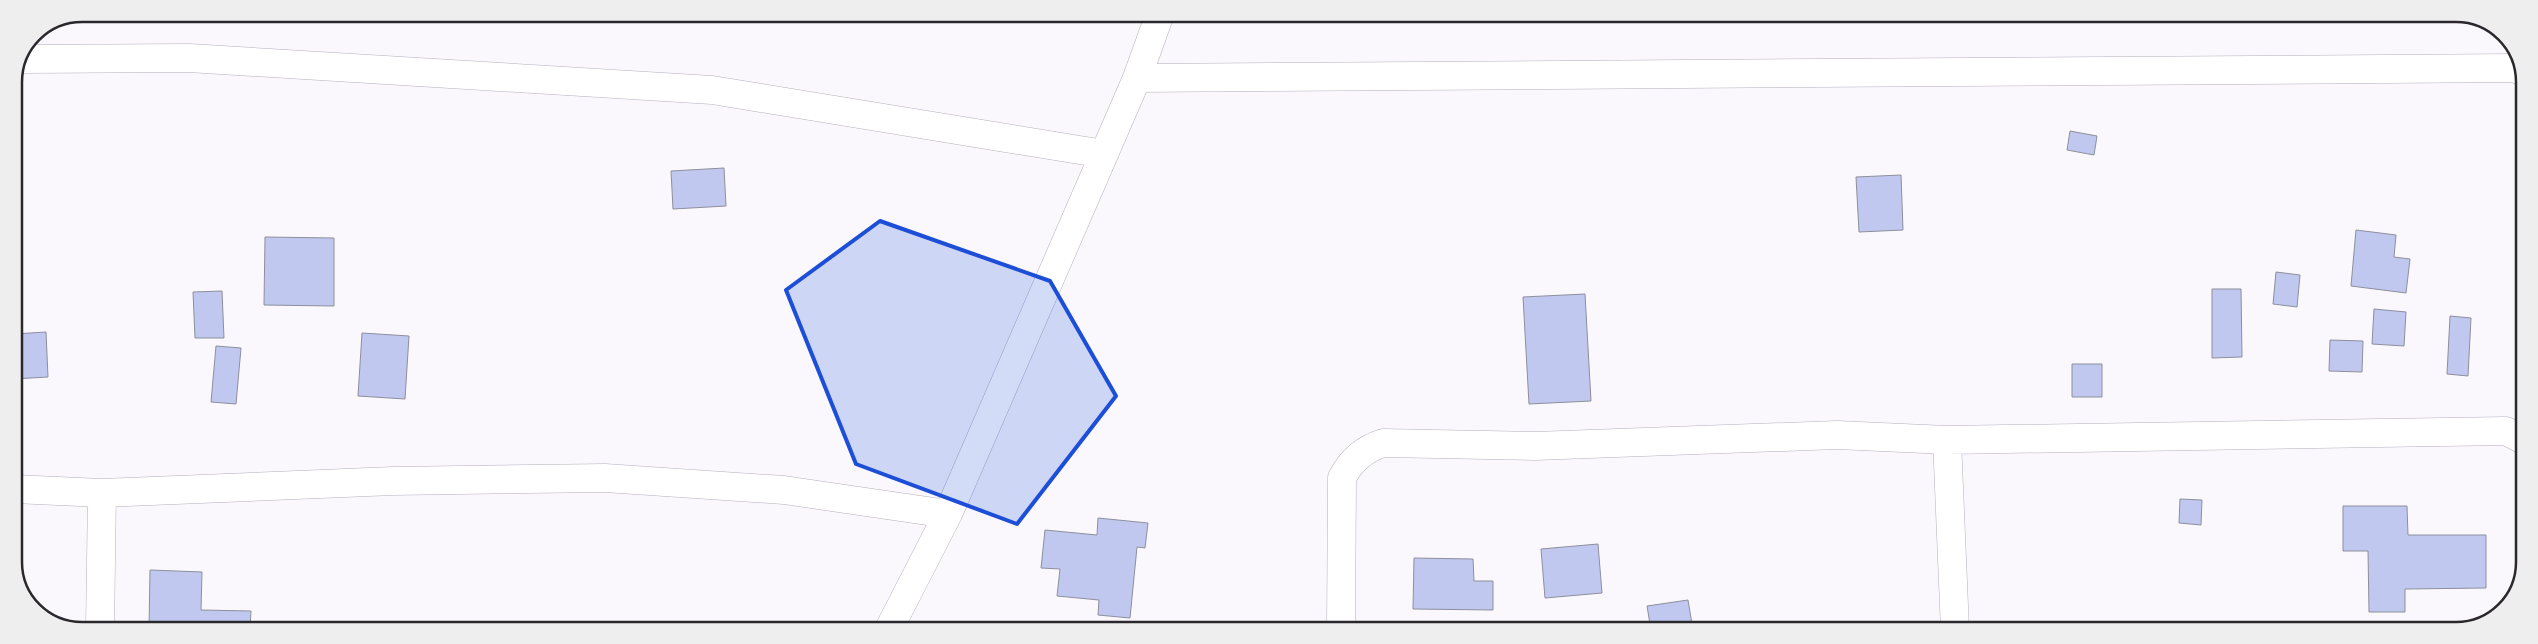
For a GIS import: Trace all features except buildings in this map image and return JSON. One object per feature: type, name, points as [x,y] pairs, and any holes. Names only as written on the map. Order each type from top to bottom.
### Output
[{"type":"street","points":[[893,622],[948,514],[1137,78],[1157,23]]},
{"type":"street","points":[[27,59],[189,58],[712,90],[1104,154]]},
{"type":"street","points":[[1137,78],[2504,68],[2514,70]]},
{"type":"street","points":[[1341,622],[1342,478],[1348,466],[1370,448],[1383,443],[1535,446],[1837,435],[1947,440],[2506,432],[2516,437]]},
{"type":"street","points":[[1947,440],[1955,622]]},
{"type":"street","points":[[23,489],[102,493],[392,481],[605,478],[784,490],[948,514]]},
{"type":"street","points":[[100,622],[102,493]]},
{"type":"highlighted area","points":[[880,221],[1050,281],[1116,396],[1017,524],[856,464],[786,290]]}]
